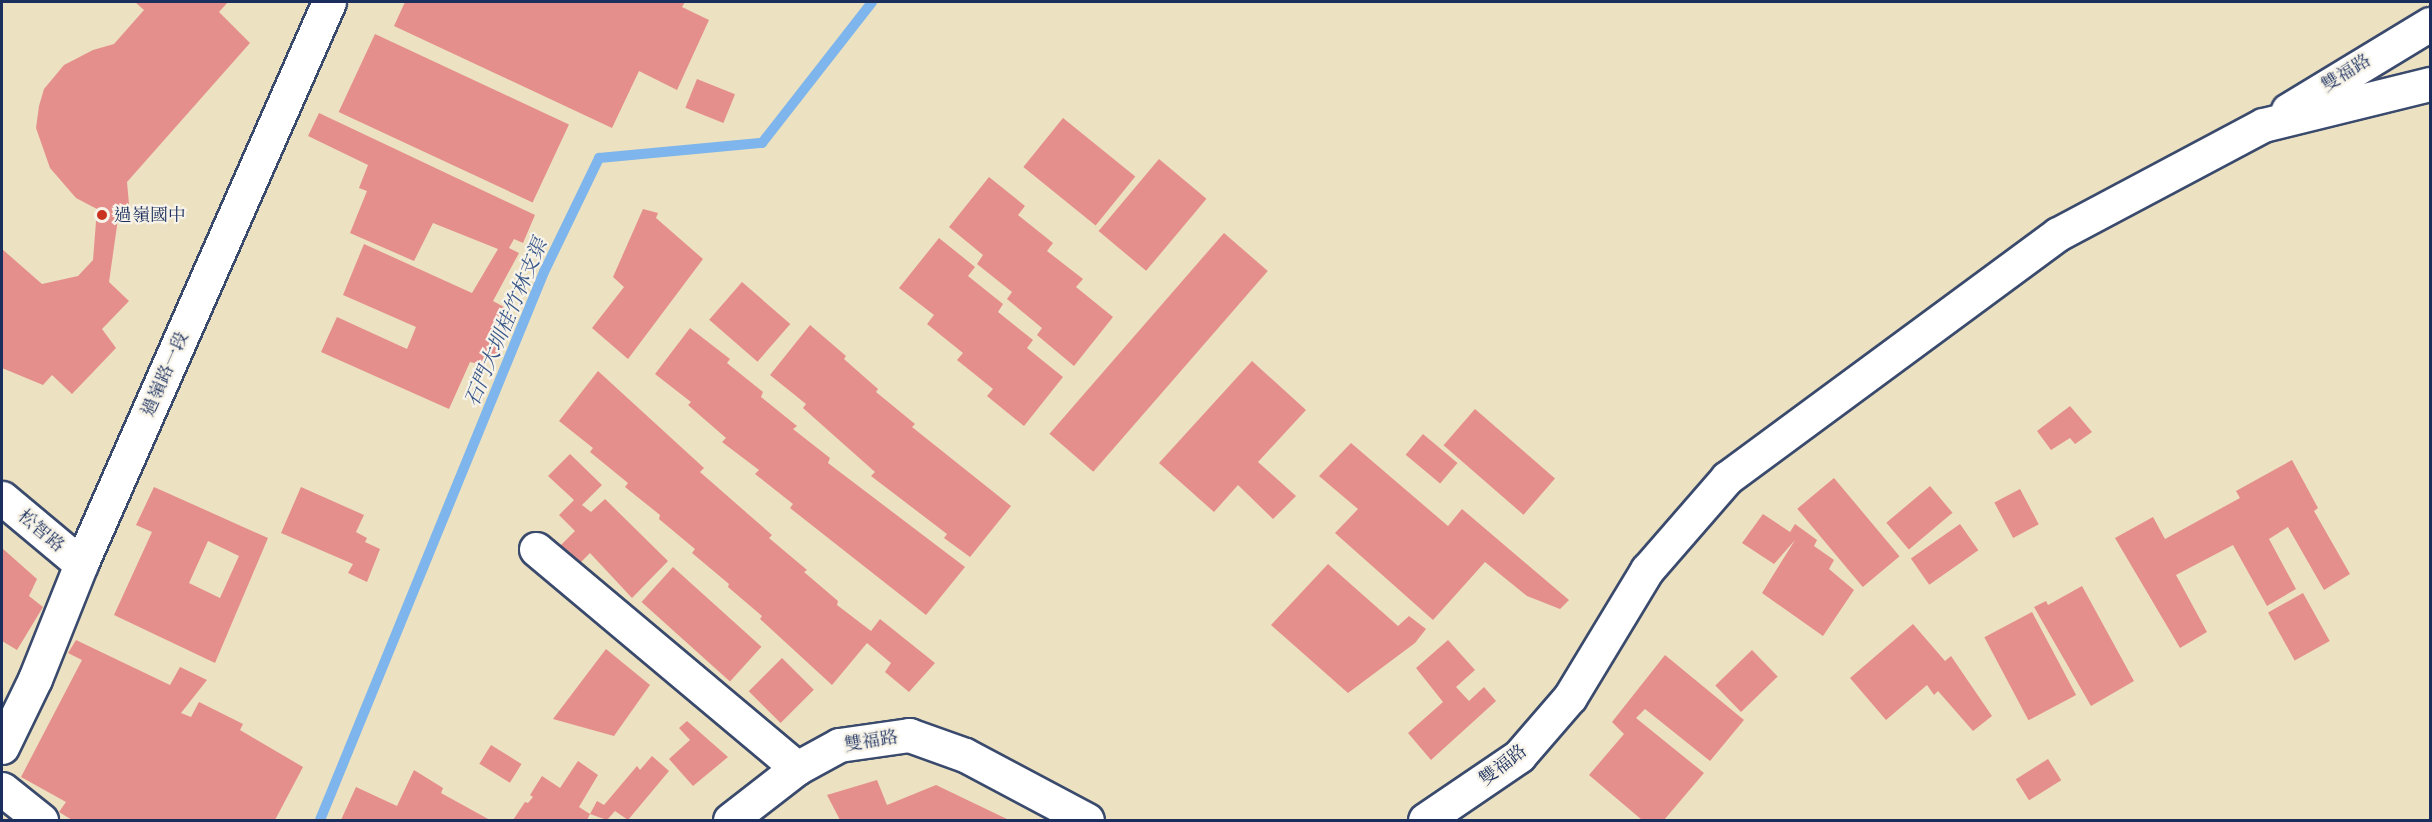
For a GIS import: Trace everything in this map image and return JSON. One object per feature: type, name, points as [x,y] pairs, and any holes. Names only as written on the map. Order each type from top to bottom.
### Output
[{"type":"street","name":"過嶺路一段","points":[[2,747],[35,679],[81,564],[329,2]]},
{"type":"street","name":"雙福路","points":[[1425,820],[1519,756],[1570,697],[1647,570],[1727,478],[2058,234],[2263,125],[2430,24]]},
{"type":"street","points":[[2263,125],[2430,84]]},
{"type":"street","name":"松智路","points":[[2,498],[81,564]]},
{"type":"street","points":[[536,549],[797,768]]},
{"type":"street","name":"雙福路","points":[[730,820],[797,768],[838,745],[909,735],[965,755],[1087,820]]},
{"type":"street","points":[[2,789],[41,820]]},
{"type":"building","points":[[135,2],[228,2],[219,12],[250,43],[127,182],[130,215],[119,212],[109,282],[129,301],[102,329],[116,348],[72,394],[52,375],[43,385],[2,368],[2,249],[42,284],[78,276],[93,260],[97,209],[76,198],[50,168],[36,128],[39,106],[44,89],[64,65],[93,50],[114,44],[144,10]]},
{"type":"building","points":[[405,2],[685,2],[682,7],[709,20],[677,90],[639,71],[612,128],[394,26]]},
{"type":"building","points":[[375,34],[569,124],[533,202],[339,112]]},
{"type":"building","points":[[697,79],[735,94],[723,123],[685,108]]},
{"type":"building","points":[[319,113],[535,215],[523,243],[514,239],[509,248],[519,253],[493,301],[504,307],[492,333],[501,345],[496,358],[490,355],[483,365],[470,362],[449,409],[321,352],[337,317],[407,349],[416,327],[343,295],[364,244],[472,293],[498,249],[433,223],[414,261],[350,233],[367,191],[359,188],[368,165],[308,136]]},
{"type":"building","points":[[1063,118],[1135,177],[1096,225],[1023,167]]},
{"type":"building","points":[[1159,159],[1206,199],[1146,271],[1099,231]]},
{"type":"building","points":[[989,177],[1025,206],[1018,215],[1053,243],[1047,251],[1083,279],[1076,287],[1113,317],[1074,366],[1037,335],[1042,328],[1007,299],[1012,292],[977,264],[983,255],[949,227]]},
{"type":"building","points":[[643,209],[658,213],[656,218],[703,259],[628,359],[592,328],[624,287],[613,277]]},
{"type":"building","points":[[1224,233],[1268,271],[1093,472],[1049,434]]},
{"type":"building","points":[[939,238],[975,267],[968,276],[1003,304],[998,312],[1033,340],[1027,348],[1063,377],[1024,426],[987,396],[993,389],[957,360],[963,353],[927,324],[934,315],[899,288]]},
{"type":"building","points":[[742,282],[790,324],[757,362],[709,320]]},
{"type":"building","points":[[810,325],[846,356],[844,359],[878,389],[876,392],[915,424],[912,427],[1011,506],[970,557],[944,538],[947,534],[871,476],[875,472],[803,408],[806,404],[770,375]]},
{"type":"building","points":[[690,328],[730,359],[727,363],[763,392],[761,397],[797,426],[793,429],[830,458],[828,463],[965,567],[926,615],[790,508],[793,504],[755,474],[759,470],[722,442],[726,438],[688,405],[691,402],[655,374]]},
{"type":"building","points":[[1252,361],[1306,410],[1258,462],[1296,496],[1273,519],[1238,485],[1214,512],[1159,463]]},
{"type":"building","points":[[598,371],[704,468],[700,472],[772,535],[769,538],[807,570],[804,572],[838,601],[837,605],[871,631],[880,619],[935,663],[909,692],[885,672],[891,663],[867,643],[832,685],[760,619],[762,616],[728,587],[729,584],[692,553],[695,549],[659,519],[660,515],[625,487],[628,483],[590,452],[593,448],[559,421]]},
{"type":"building","points":[[2070,406],[2092,432],[2075,444],[2070,438],[2051,450],[2037,431]]},
{"type":"building","points":[[1475,409],[1555,479],[1524,515],[1444,445]]},
{"type":"building","points":[[1423,434],[1457,463],[1440,484],[1406,455]]},
{"type":"building","points":[[1351,443],[1448,526],[1462,509],[1569,600],[1560,609],[1527,596],[1485,562],[1433,620],[1335,533],[1358,509],[1319,476]]},
{"type":"building","points":[[570,454],[602,485],[582,505],[591,512],[605,499],[668,561],[632,598],[590,553],[576,567],[558,548],[575,531],[559,515],[574,500],[548,476]]},
{"type":"building","points":[[2292,460],[2318,508],[2314,511],[2350,574],[2324,590],[2288,527],[2269,539],[2296,589],[2267,606],[2233,545],[2176,575],[2207,632],[2180,648],[2115,538],[2153,517],[2165,539],[2240,498],[2236,491]]},
{"type":"building","points":[[1834,478],[1900,556],[1863,587],[1797,509]]},
{"type":"building","points":[[1930,486],[1952,513],[1909,549],[1886,523]]},
{"type":"building","points":[[154,487],[268,538],[215,663],[114,615],[152,532],[136,525]],"holes":[[[208,541],[239,556],[220,598],[189,583]]]},
{"type":"building","points":[[301,487],[364,515],[356,532],[367,538],[365,542],[380,549],[367,582],[348,573],[353,564],[281,533]]},
{"type":"building","points":[[2020,489],[2039,524],[2013,538],[1994,503]]},
{"type":"building","points":[[1763,514],[1790,532],[1795,524],[1817,540],[1814,546],[1834,560],[1829,569],[1854,590],[1823,636],[1762,593],[1795,540],[1774,564],[1742,543]]},
{"type":"building","points":[[1960,524],[1978,550],[1929,585],[1911,558]]},
{"type":"building","points":[[2,548],[37,579],[29,596],[43,607],[17,650],[2,641]]},
{"type":"building","points":[[1328,564],[1398,626],[1409,616],[1426,629],[1415,643],[1348,693],[1271,625]]},
{"type":"building","points":[[673,567],[761,647],[730,682],[642,602]]},
{"type":"building","points":[[2082,586],[2134,681],[2091,706],[2034,607],[2046,601],[2048,605]]},
{"type":"building","points":[[2303,593],[2330,641],[2295,660],[2268,612]]},
{"type":"building","points":[[2032,612],[2076,695],[2028,720],[1984,637]]},
{"type":"building","points":[[1913,624],[1945,661],[1951,656],[1992,716],[1973,731],[1938,691],[1934,695],[1927,685],[1886,720],[1850,678]]},
{"type":"building","points":[[76,640],[170,685],[180,667],[207,680],[181,713],[191,717],[199,702],[243,724],[240,730],[303,767],[275,820],[72,820],[59,812],[66,802],[21,777],[82,660],[68,653]]},
{"type":"building","points":[[1448,640],[1475,670],[1456,687],[1469,701],[1484,687],[1496,701],[1431,760],[1408,733],[1443,702],[1416,668]]},
{"type":"building","points":[[606,649],[650,685],[614,736],[553,719]]},
{"type":"building","points":[[1752,650],[1778,677],[1741,712],[1715,685]]},
{"type":"building","points":[[1665,655],[1744,720],[1710,761],[1645,709],[1636,718],[1704,773],[1664,820],[1642,820],[1589,775],[1624,734],[1612,722]]},
{"type":"building","points":[[782,658],[814,690],[781,723],[749,691]]},
{"type":"building","points":[[687,721],[728,757],[693,786],[669,759],[690,740],[679,728]]},
{"type":"building","points":[[491,745],[522,764],[510,783],[479,764]]},
{"type":"building","points":[[652,756],[669,771],[628,820],[615,811],[607,820],[590,814],[597,801],[604,805],[637,766],[640,770]]},
{"type":"building","points":[[2048,759],[2061,780],[2029,800],[2016,779]]},
{"type":"building","points":[[578,761],[598,775],[579,807],[590,814],[587,820],[513,820],[525,802],[528,803],[533,797],[530,795],[542,776],[560,788]]},
{"type":"building","points":[[414,770],[443,788],[441,793],[490,820],[341,820],[356,787],[397,806]]},
{"type":"building","points":[[877,780],[887,805],[936,785],[1009,820],[840,820],[827,795]]},
{"type":"waterway","name":"石門大圳桂竹林支渠","points":[[320,820],[544,272],[599,158],[762,143],[872,2]]},
{"type":"place","name":"過嶺國中","points":[[102,215]]}]
